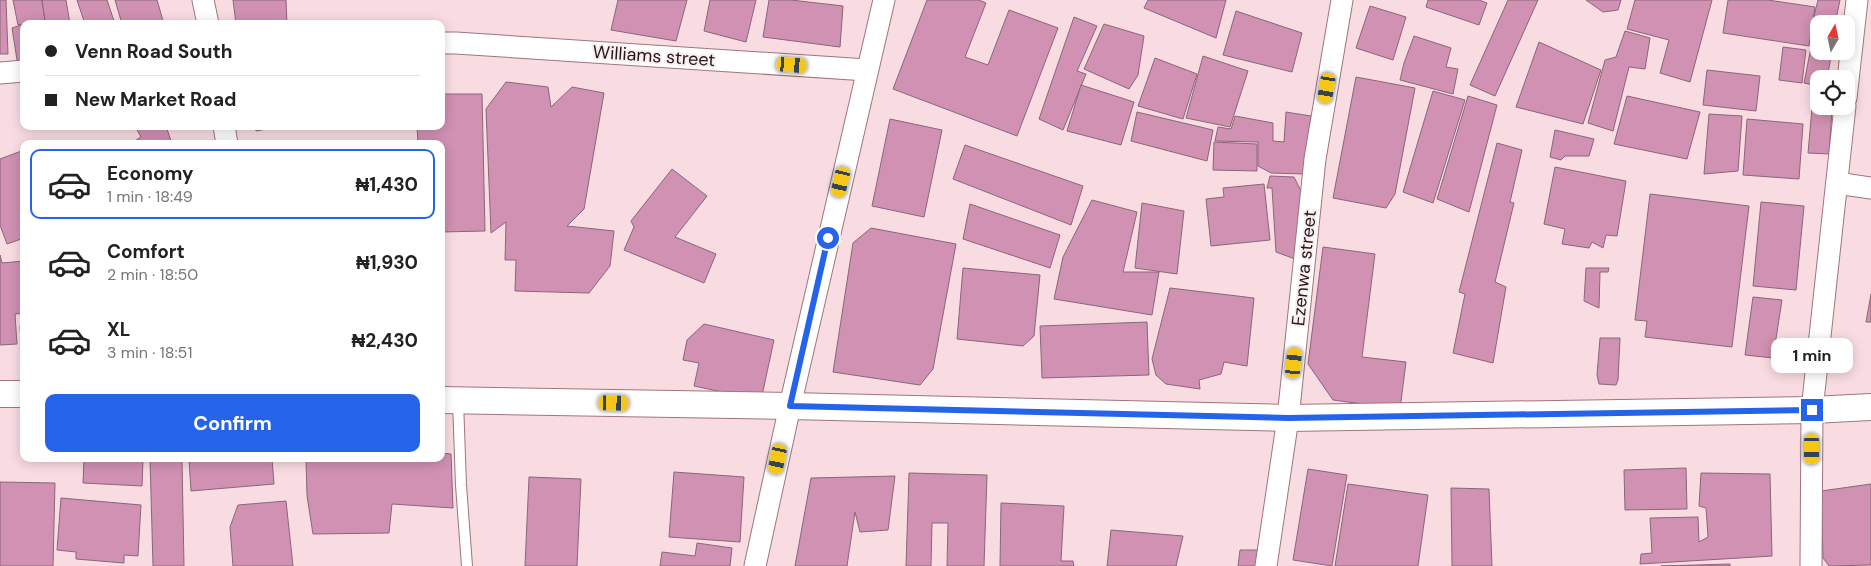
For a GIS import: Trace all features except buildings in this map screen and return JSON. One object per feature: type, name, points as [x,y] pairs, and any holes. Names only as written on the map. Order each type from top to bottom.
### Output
[{"type":"street","points":[[203,0],[207,20]]},
{"type":"street","points":[[755,566],[884,0]]},
{"type":"street","name":"Ezenwa street","points":[[1266,566],[1288,418],[1315,159],[1342,0]]},
{"type":"street","points":[[1849,70],[1858,0]]},
{"type":"street","name":"Williams street","points":[[445,43],[867,70]]},
{"type":"street","points":[[0,73],[20,71]]},
{"type":"street","points":[[1812,566],[1812,410],[1844,115]]},
{"type":"street","points":[[1837,183],[1871,188]]},
{"type":"street","points":[[0,394],[20,394]]},
{"type":"street","points":[[449,400],[1288,418],[1812,410],[1871,407]]},
{"type":"lane","points":[[449,400],[461,485],[467,566]]},
{"type":"route","points":[[828,238],[790,406],[1288,418],[1812,410]]}]
